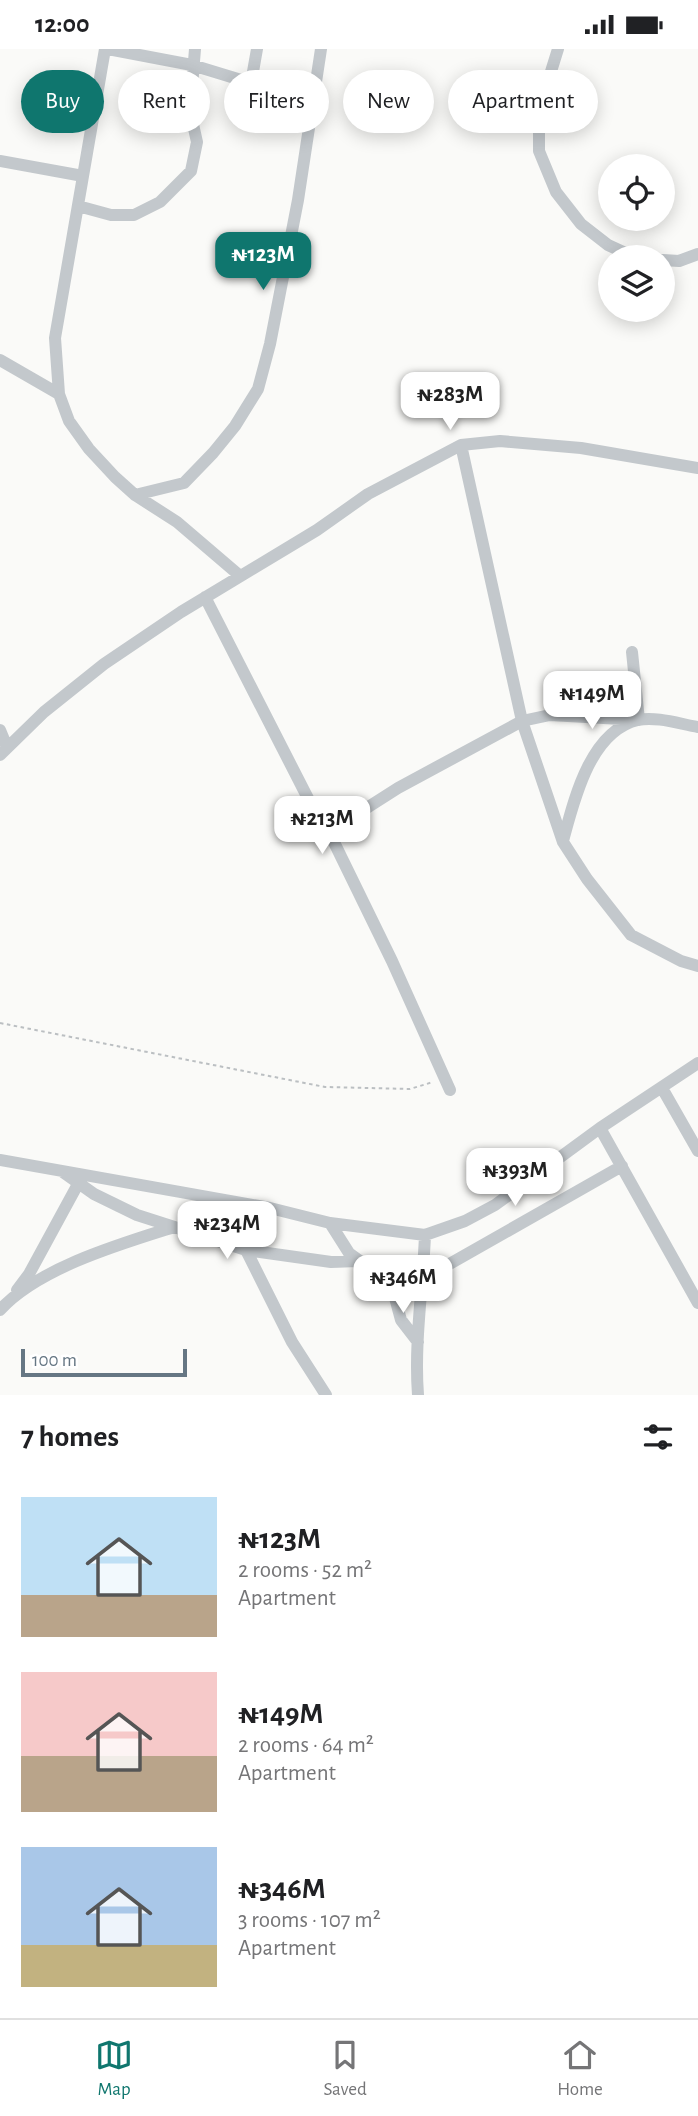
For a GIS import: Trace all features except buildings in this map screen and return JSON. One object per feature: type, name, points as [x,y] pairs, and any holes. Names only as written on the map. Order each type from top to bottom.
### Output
[{"type":"street","points":[[224,75],[192,65],[106,49],[55,338],[59,394],[69,421],[89,449],[135,495],[177,522],[239,575]]},
{"type":"street","points":[[78,206],[111,215],[134,215],[160,202],[191,171],[197,142],[190,111],[195,49]]},
{"type":"street","points":[[253,70],[257,49]]},
{"type":"street","points":[[318,70],[321,49]]},
{"type":"street","points":[[558,49],[540,113],[539,151],[556,192],[581,223],[608,245]]},
{"type":"street","points":[[135,495],[184,483],[235,426],[258,389],[270,344],[309,133]]},
{"type":"street","points":[[0,161],[83,176]]},
{"type":"street","points":[[675,261],[698,254]]},
{"type":"street","points":[[0,360],[59,394]]},
{"type":"street","points":[[4,751],[44,712],[104,664],[239,575],[317,530],[368,494],[461,445],[500,440],[581,448],[698,468]]},
{"type":"street","points":[[461,445],[522,721],[563,842],[587,879],[631,935],[681,961],[698,966]]},
{"type":"street","points":[[205,597],[316,814],[329,832],[392,961],[447,1084]]},
{"type":"street","points":[[632,652],[639,720]]},
{"type":"street","points":[[329,832],[398,788],[522,721],[551,715],[639,720],[698,727]]},
{"type":"street","points":[[563,842],[575,798],[591,761],[605,741],[621,727],[639,720]]},
{"type":"street","points":[[0,730],[4,751]]},
{"type":"street","points":[[0,1160],[270,1208],[330,1223],[425,1235],[465,1221],[495,1205],[600,1128],[698,1063]]},
{"type":"street","points":[[662,1088],[698,1151]]},
{"type":"street","points":[[600,1128],[698,1303]]},
{"type":"street","points":[[60,1169],[78,1184],[137,1215],[246,1250],[320,1261],[358,1261],[424,1279],[622,1166]]},
{"type":"street","points":[[0,1310],[29,1274],[78,1184]]},
{"type":"street","points":[[216,1199],[246,1250],[292,1342],[326,1395]]},
{"type":"street","points":[[330,1223],[342,1244],[358,1261],[382,1277],[394,1294],[401,1320],[418,1342]]},
{"type":"street","points":[[0,1302],[60,1269],[174,1227]]},
{"type":"street","points":[[418,1395],[416,1366],[425,1235]]},
{"type":"path","points":[[0,1023],[325,1087],[410,1089],[447,1084]]}]
